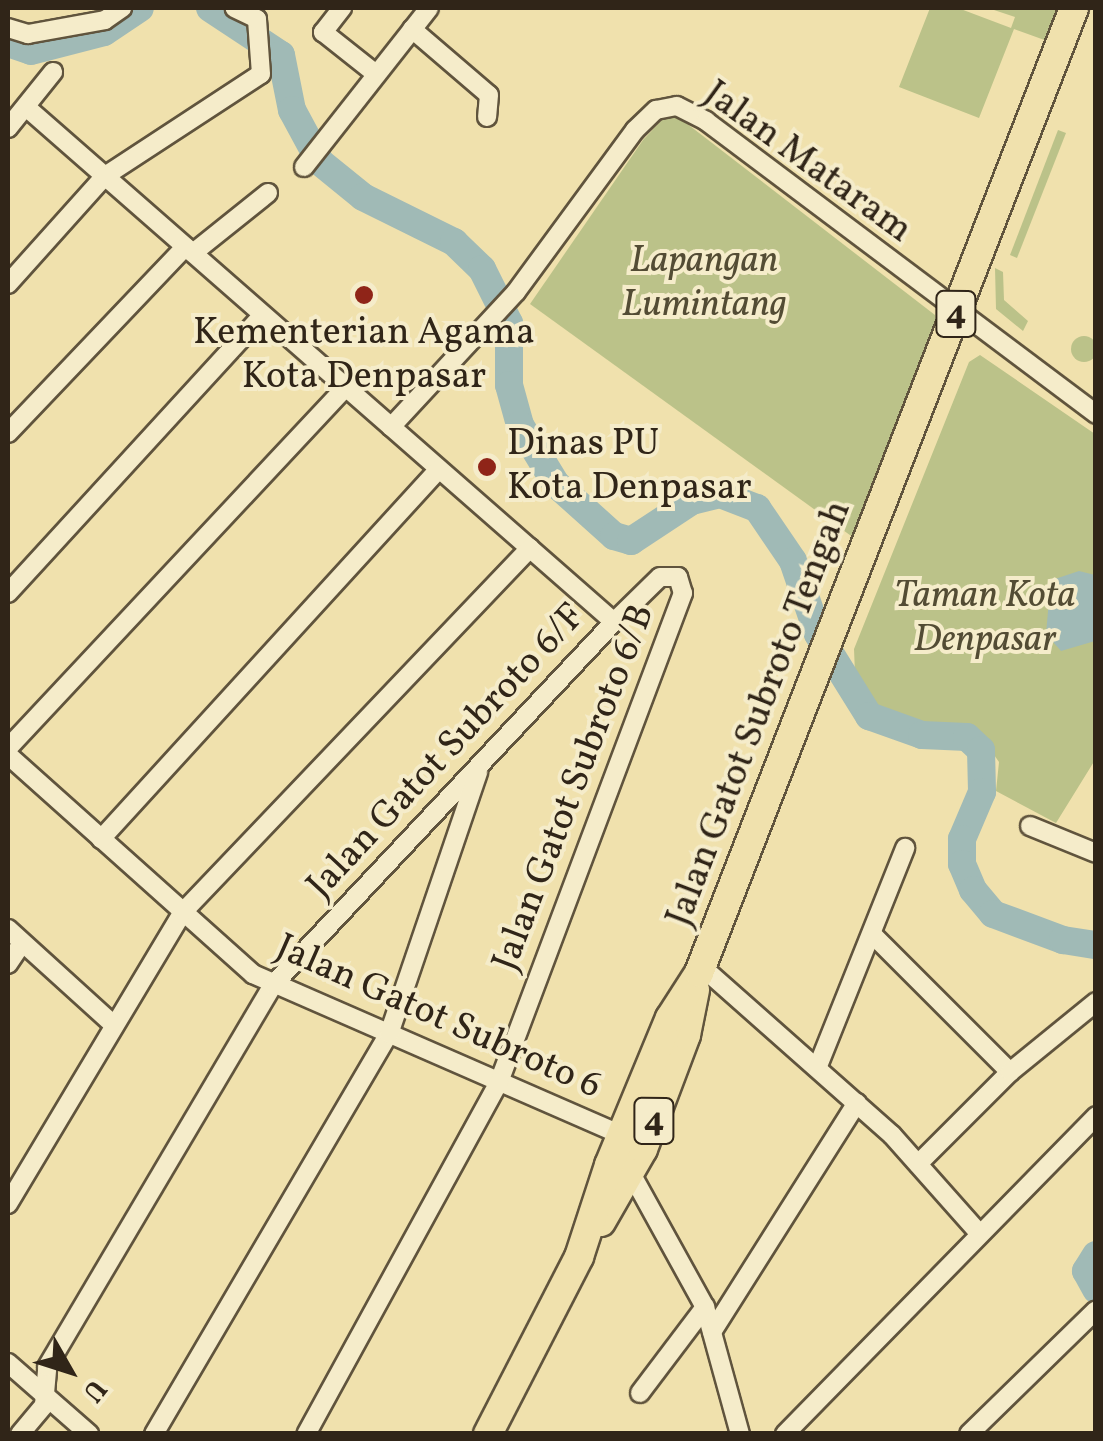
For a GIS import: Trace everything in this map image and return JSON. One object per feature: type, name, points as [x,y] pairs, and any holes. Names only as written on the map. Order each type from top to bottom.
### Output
[{"type":"highway","name":"Jalan Gatot Subroto Tengah","points":[[488,1434],[579,1257],[621,1135],[670,1018],[700,970],[1074,8]]},
{"type":"highway","name":"4","points":[[579,1257],[632,1174],[686,1035],[700,970]]},
{"type":"street","points":[[8,28],[28,34],[89,24],[111,18],[122,8]]},
{"type":"street","points":[[8,284],[105,176],[264,68],[255,15],[234,8]]},
{"type":"street","points":[[342,8],[323,32],[376,74]]},
{"type":"street","points":[[305,165],[429,8]]},
{"type":"street","points":[[412,29],[489,95],[487,117]]},
{"type":"street","points":[[8,128],[52,72]]},
{"type":"street","name":"Jalan Mataram","points":[[391,427],[516,292],[634,130],[656,110],[677,106],[706,121],[956,313]]},
{"type":"street","points":[[26,107],[614,622]]},
{"type":"street","points":[[8,434],[189,250],[268,193]]},
{"type":"street","points":[[956,313],[1093,407]]},
{"type":"street","points":[[8,593],[264,315]]},
{"type":"street","points":[[8,748],[346,387]]},
{"type":"street","points":[[101,839],[439,469]]},
{"type":"street","points":[[8,1204],[183,912],[530,548]]},
{"type":"street","name":"Jalan Gatot Subroto 6/F","points":[[46,1396],[42,1377],[273,985],[614,622],[660,577],[674,576]]},
{"type":"street","name":"Jalan Gatot Subroto 6/B","points":[[306,1434],[500,1082],[683,593],[674,576]]},
{"type":"street","name":"Jalan Gatot Subroto 6","points":[[8,756],[183,912],[273,985],[621,1135]]},
{"type":"street","points":[[154,1434],[389,1034],[480,767]]},
{"type":"street","points":[[1030,826],[1096,853]]},
{"type":"street","points":[[818,1066],[874,935],[905,848]]},
{"type":"street","points":[[8,929],[114,1025]]},
{"type":"street","points":[[874,935],[1010,1072]]},
{"type":"street","points":[[8,964],[22,943]]},
{"type":"street","points":[[700,970],[858,1103],[978,1233]]},
{"type":"street","points":[[918,1164],[1010,1072],[1096,1002]]},
{"type":"street","points":[[712,1332],[858,1103]]},
{"type":"street","points":[[786,1434],[1096,1116]]},
{"type":"street","points":[[632,1174],[704,1307],[740,1434]]},
{"type":"street","points":[[640,1392],[704,1307]]},
{"type":"street","points":[[969,1434],[1095,1310]]},
{"type":"street","points":[[8,1363],[89,1434]]},
{"type":"street","points":[[20,1434],[46,1396]]},
{"type":"green space","points":[[930,8],[958,8],[1011,28],[1015,17],[988,8],[1063,8],[1050,42],[1014,29],[979,118],[899,87]]},
{"type":"green space","name":"Lapangan Lumintang","points":[[677,116],[935,315],[937,328],[854,538],[530,304],[643,140],[662,120]]},
{"type":"green space","points":[[1058,130],[1066,133],[1017,258],[1010,255]]},
{"type":"green space","points":[[995,268],[1003,272],[1004,300],[1028,321],[1023,331],[996,309]]},
{"type":"green space","points":[[1084,336],[1093,340],[1097,349],[1093,358],[1084,362],[1075,358],[1071,349],[1075,340]]},
{"type":"green space","name":"Taman Kota Denpasar","points":[[980,355],[1095,434],[1095,760],[1056,823],[996,791],[999,762],[980,735],[895,721],[870,702],[855,674],[854,649],[969,362]]},
{"type":"water","points":[[1079,571],[1095,575],[1095,641],[1061,651],[1046,634],[1050,589],[1055,579]]},
{"type":"waterway","points":[[8,43],[31,51],[104,32],[140,8]]},
{"type":"waterway","points":[[210,8],[281,55],[292,110],[320,162],[363,197],[454,242],[482,269],[509,323],[509,385],[520,425],[556,484],[614,536],[631,541],[692,501],[720,494],[757,508],[793,561],[818,634],[869,716],[922,735],[967,737],[981,750],[982,792],[962,839],[962,864],[973,890],[993,914],[1063,940],[1096,945]]},
{"type":"waterway","points":[[1096,1255],[1086,1271],[1096,1289]]},
{"type":"place","name":"Kementerian Agama Kota Denpasar","points":[[364,295]]},
{"type":"place","name":"Dinas PU Kota Denpasar","points":[[487,467]]}]
